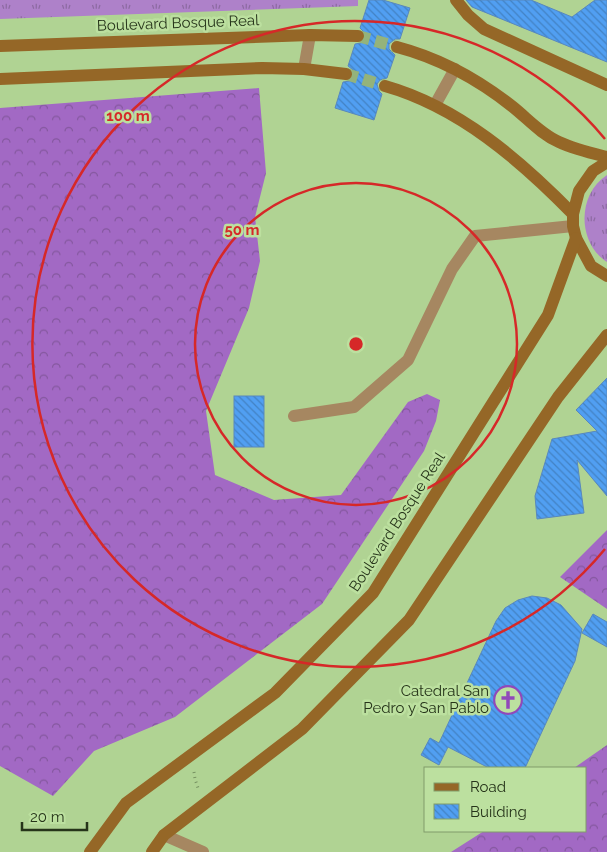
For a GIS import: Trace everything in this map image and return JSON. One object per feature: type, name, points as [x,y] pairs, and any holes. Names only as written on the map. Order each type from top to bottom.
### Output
[{"type":"main road","points":[[456,0],[468,15],[484,29],[607,85]]},
{"type":"main road","name":"Boulevard Bosque Real","points":[[0,46],[310,35],[358,36]]},
{"type":"main road","points":[[397,47],[416,52],[456,69],[487,88],[544,134],[559,142],[607,157]]},
{"type":"main road","points":[[0,80],[262,68],[304,69],[346,74]]},
{"type":"main road","points":[[385,86],[408,92],[435,105],[467,123],[492,141],[536,179],[574,226],[591,266],[607,276]]},
{"type":"main road","name":"Boulevard Bosque Real","points":[[90,852],[126,803],[275,693],[373,593],[548,315],[574,226],[579,191],[593,171],[607,162]]},
{"type":"main road","points":[[152,852],[164,835],[302,729],[409,620],[558,397],[607,335]]},
{"type":"street","points":[[304,69],[310,35]]},
{"type":"street","points":[[435,105],[456,69]]},
{"type":"street","points":[[294,416],[354,407],[408,360],[452,269],[475,236],[574,226]]},
{"type":"street","points":[[164,835],[203,852]]},
{"type":"green space","points":[[0,0],[358,0],[358,6],[0,19]]},
{"type":"green space","points":[[259,88],[266,173],[255,217],[260,261],[249,308],[206,411],[215,475],[274,500],[341,495],[408,402],[427,394],[440,400],[436,421],[424,451],[322,604],[175,717],[94,751],[53,796],[0,766],[0,108]]},
{"type":"green space","points":[[607,175],[607,262],[597,254],[590,243],[584,218],[590,194],[597,183]]},
{"type":"green space","points":[[607,530],[607,609],[560,577]]},
{"type":"green space","points":[[607,745],[607,852],[451,852],[482,832],[587,832],[587,767],[575,767]]},
{"type":"building","points":[[369,0],[383,0],[410,8],[400,39],[395,39],[389,44],[389,49],[395,55],[387,78],[380,80],[377,84],[382,94],[374,120],[335,108],[343,82],[350,81],[354,75],[353,70],[348,66],[355,44],[365,40],[365,33],[360,28]]},
{"type":"building","points":[[466,0],[531,0],[572,17],[595,0],[607,0],[607,62],[472,7]]},
{"type":"building","points":[[607,378],[607,496],[577,460],[584,513],[537,519],[535,496],[552,439],[597,431],[576,410]]},
{"type":"building","points":[[234,396],[264,396],[264,447],[234,447]]},
{"type":"building","name":"Catedral San Pedro y San Pablo","points":[[532,596],[547,598],[561,605],[582,629],[575,661],[525,767],[487,767],[448,747],[439,765],[421,755],[430,738],[439,743],[496,621],[505,608],[518,600]]},
{"type":"building","points":[[593,614],[607,622],[607,647],[582,633]]},
{"type":"tunnel","points":[[358,36],[397,47]]},
{"type":"tunnel","points":[[346,74],[385,86]]},
{"type":"place","name":"Catedral San Pedro y San Pablo","points":[[508,700]]}]
